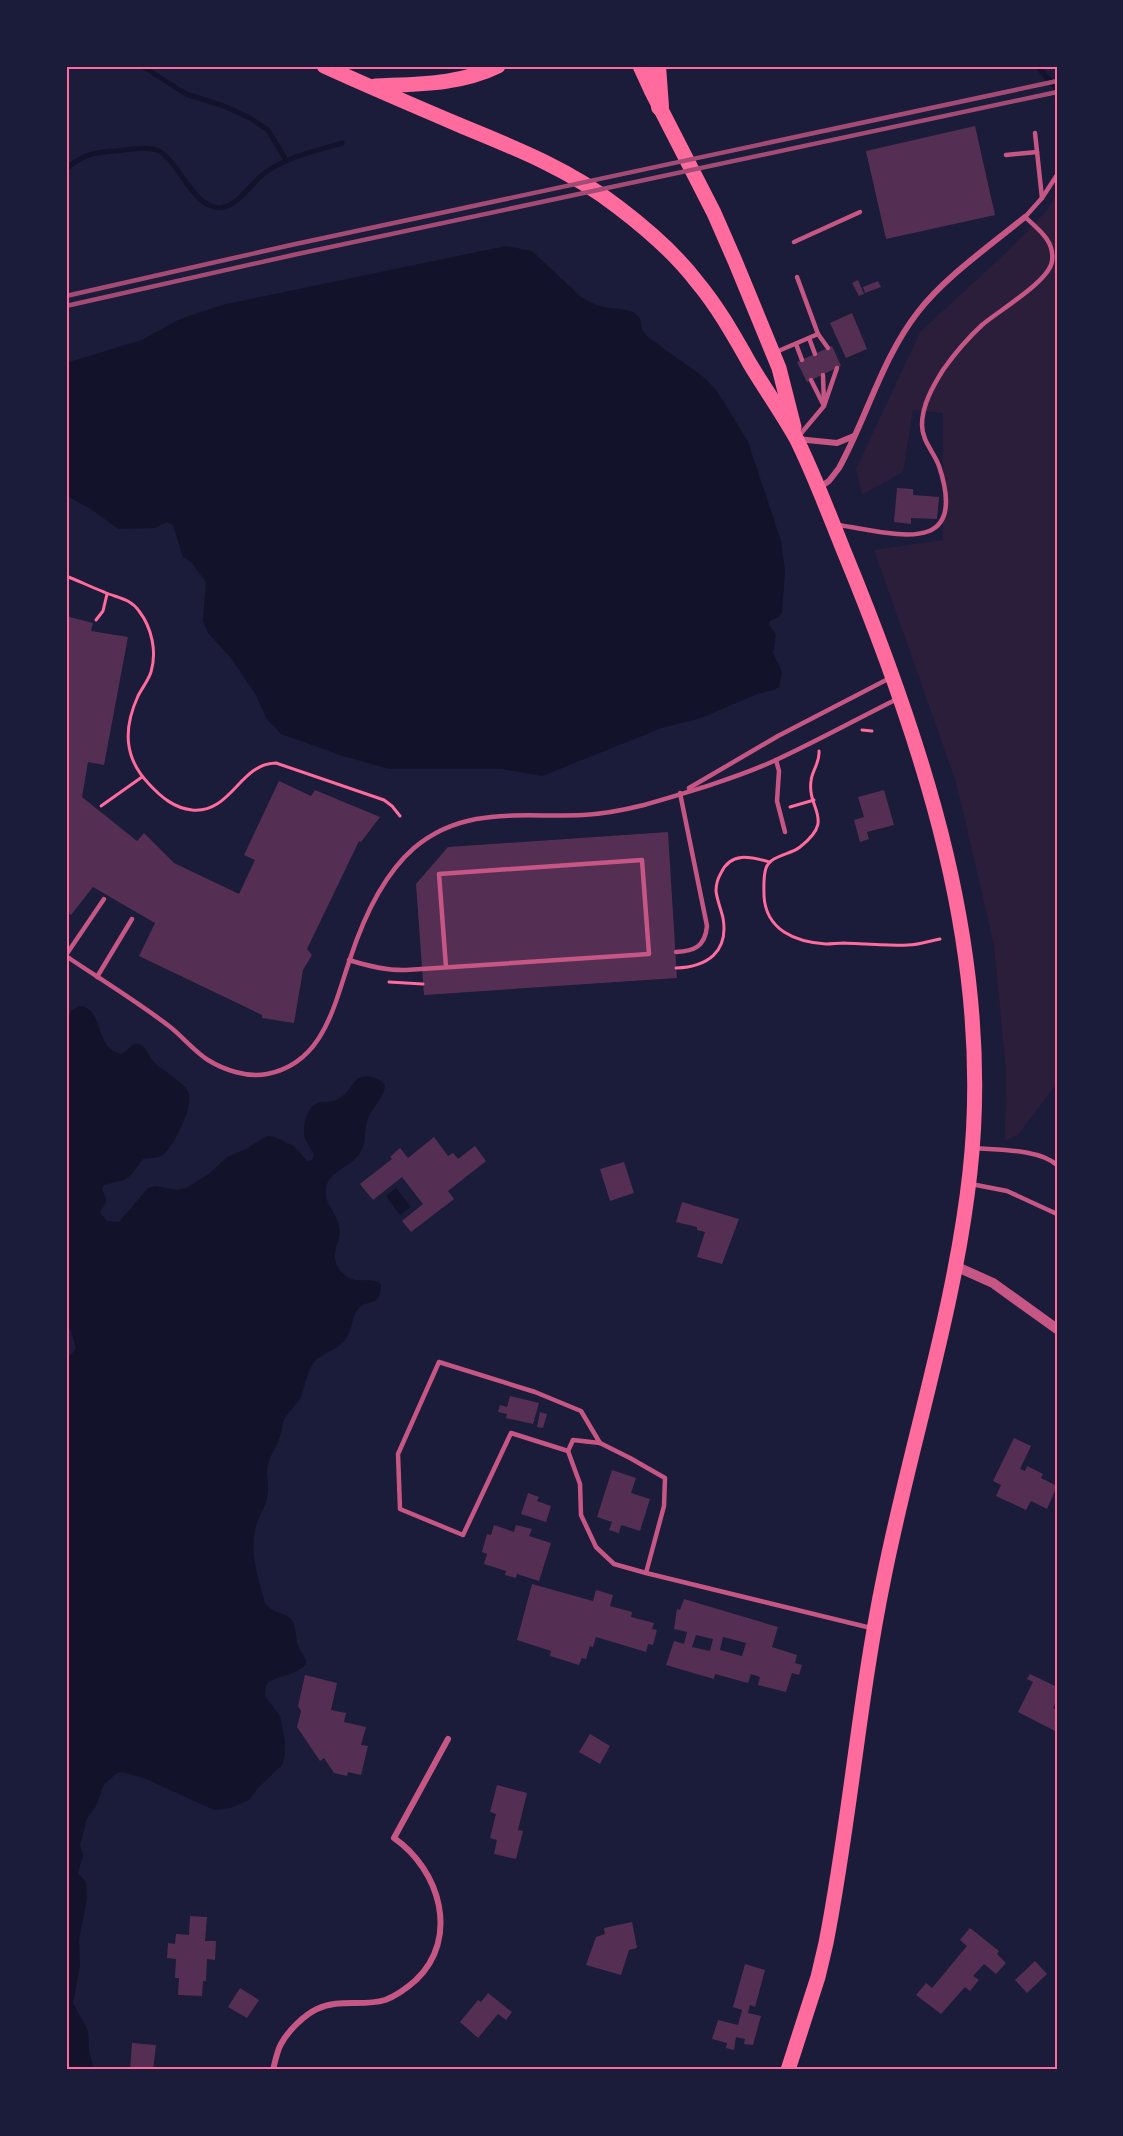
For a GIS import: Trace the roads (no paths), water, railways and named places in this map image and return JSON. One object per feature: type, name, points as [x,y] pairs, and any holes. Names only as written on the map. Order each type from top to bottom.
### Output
[{"type":"highway","points":[[657,66],[660,107]]},
{"type":"main road","points":[[324,66],[516,148],[570,175],[605,197],[636,221],[678,259],[707,294],[796,439],[833,524],[892,677],[938,822],[953,882],[969,981],[973,1036],[974,1099],[969,1184],[955,1266],[873,1629],[829,1925],[819,1977],[788,2070]]},
{"type":"main road","points":[[369,86],[456,81],[498,66]]},
{"type":"main road","points":[[640,66],[714,213],[773,353],[796,439]]},
{"type":"street","points":[[817,489],[834,476],[890,359],[920,309],[946,282],[1025,217]]},
{"type":"street","points":[[796,439],[837,443],[855,436]]},
{"type":"street","points":[[955,1266],[993,1283],[1057,1329]]},
{"type":"street","points":[[273,2070],[280,2044],[293,2028],[317,2009],[340,2002],[368,2004],[386,1999],[408,1987],[427,1969],[438,1948],[441,1926],[437,1894],[427,1874],[409,1848],[394,1838],[448,1739]]},
{"type":"lane","points":[[1035,133],[1042,198]]},
{"type":"lane","points":[[1006,155],[1037,152]]},
{"type":"lane","points":[[833,524],[912,536],[930,531],[941,521],[945,508],[943,483],[938,464],[923,432],[924,409],[942,372],[964,344],[985,322],[1046,275],[1051,268],[1052,254],[1049,242],[1025,217],[1042,198],[1057,175]]},
{"type":"lane","points":[[794,242],[860,212]]},
{"type":"lane","points":[[797,277],[818,334],[828,348]]},
{"type":"lane","points":[[773,353],[818,334]]},
{"type":"lane","points":[[809,338],[815,354]]},
{"type":"lane","points":[[796,344],[802,360]]},
{"type":"lane","points":[[796,439],[824,406],[837,368]]},
{"type":"lane","points":[[823,375],[824,406]]},
{"type":"lane","points":[[811,380],[824,406]]},
{"type":"lane","points":[[680,793],[777,736],[892,677]]},
{"type":"lane","points":[[104,899],[66,955],[168,1025],[207,1059],[234,1071],[265,1075],[292,1066],[315,1044],[333,1012],[362,927],[384,884],[397,865],[434,834],[454,824],[479,818],[501,815],[610,813],[680,793],[776,760],[899,698]]},
{"type":"lane","points":[[776,760],[779,771],[777,796],[785,832]]},
{"type":"lane","points":[[676,952],[697,948],[705,939],[707,926],[680,793]]},
{"type":"lane","points":[[349,960],[391,970],[446,967],[649,954],[642,860],[439,874],[446,967]]},
{"type":"lane","points":[[97,977],[132,919]]},
{"type":"lane","points":[[972,1148],[1020,1152],[1050,1159],[1057,1164]]},
{"type":"lane","points":[[969,1184],[1007,1191],[1057,1214]]},
{"type":"lane","points":[[568,1451],[511,1433],[463,1535],[400,1509],[398,1454],[440,1362],[535,1392],[580,1411],[600,1443]]},
{"type":"lane","points":[[646,1574],[664,1506],[665,1478],[600,1443],[573,1440],[568,1451],[580,1484],[581,1515],[596,1546],[614,1564],[646,1574],[873,1629]]},
{"type":"waterway","points":[[142,66],[186,94],[224,106],[250,118],[268,130],[286,160]]},
{"type":"waterway","points":[[1037,66],[1057,89]]},
{"type":"waterway","points":[[66,169],[77,160],[95,153],[139,149],[156,150],[168,158],[189,187],[205,203],[214,207],[224,207],[241,197],[261,176],[275,166],[342,143]]},
{"type":"railway","points":[[66,296],[291,245],[1057,81]]},
{"type":"railway","points":[[66,306],[293,255],[1057,92]]}]
